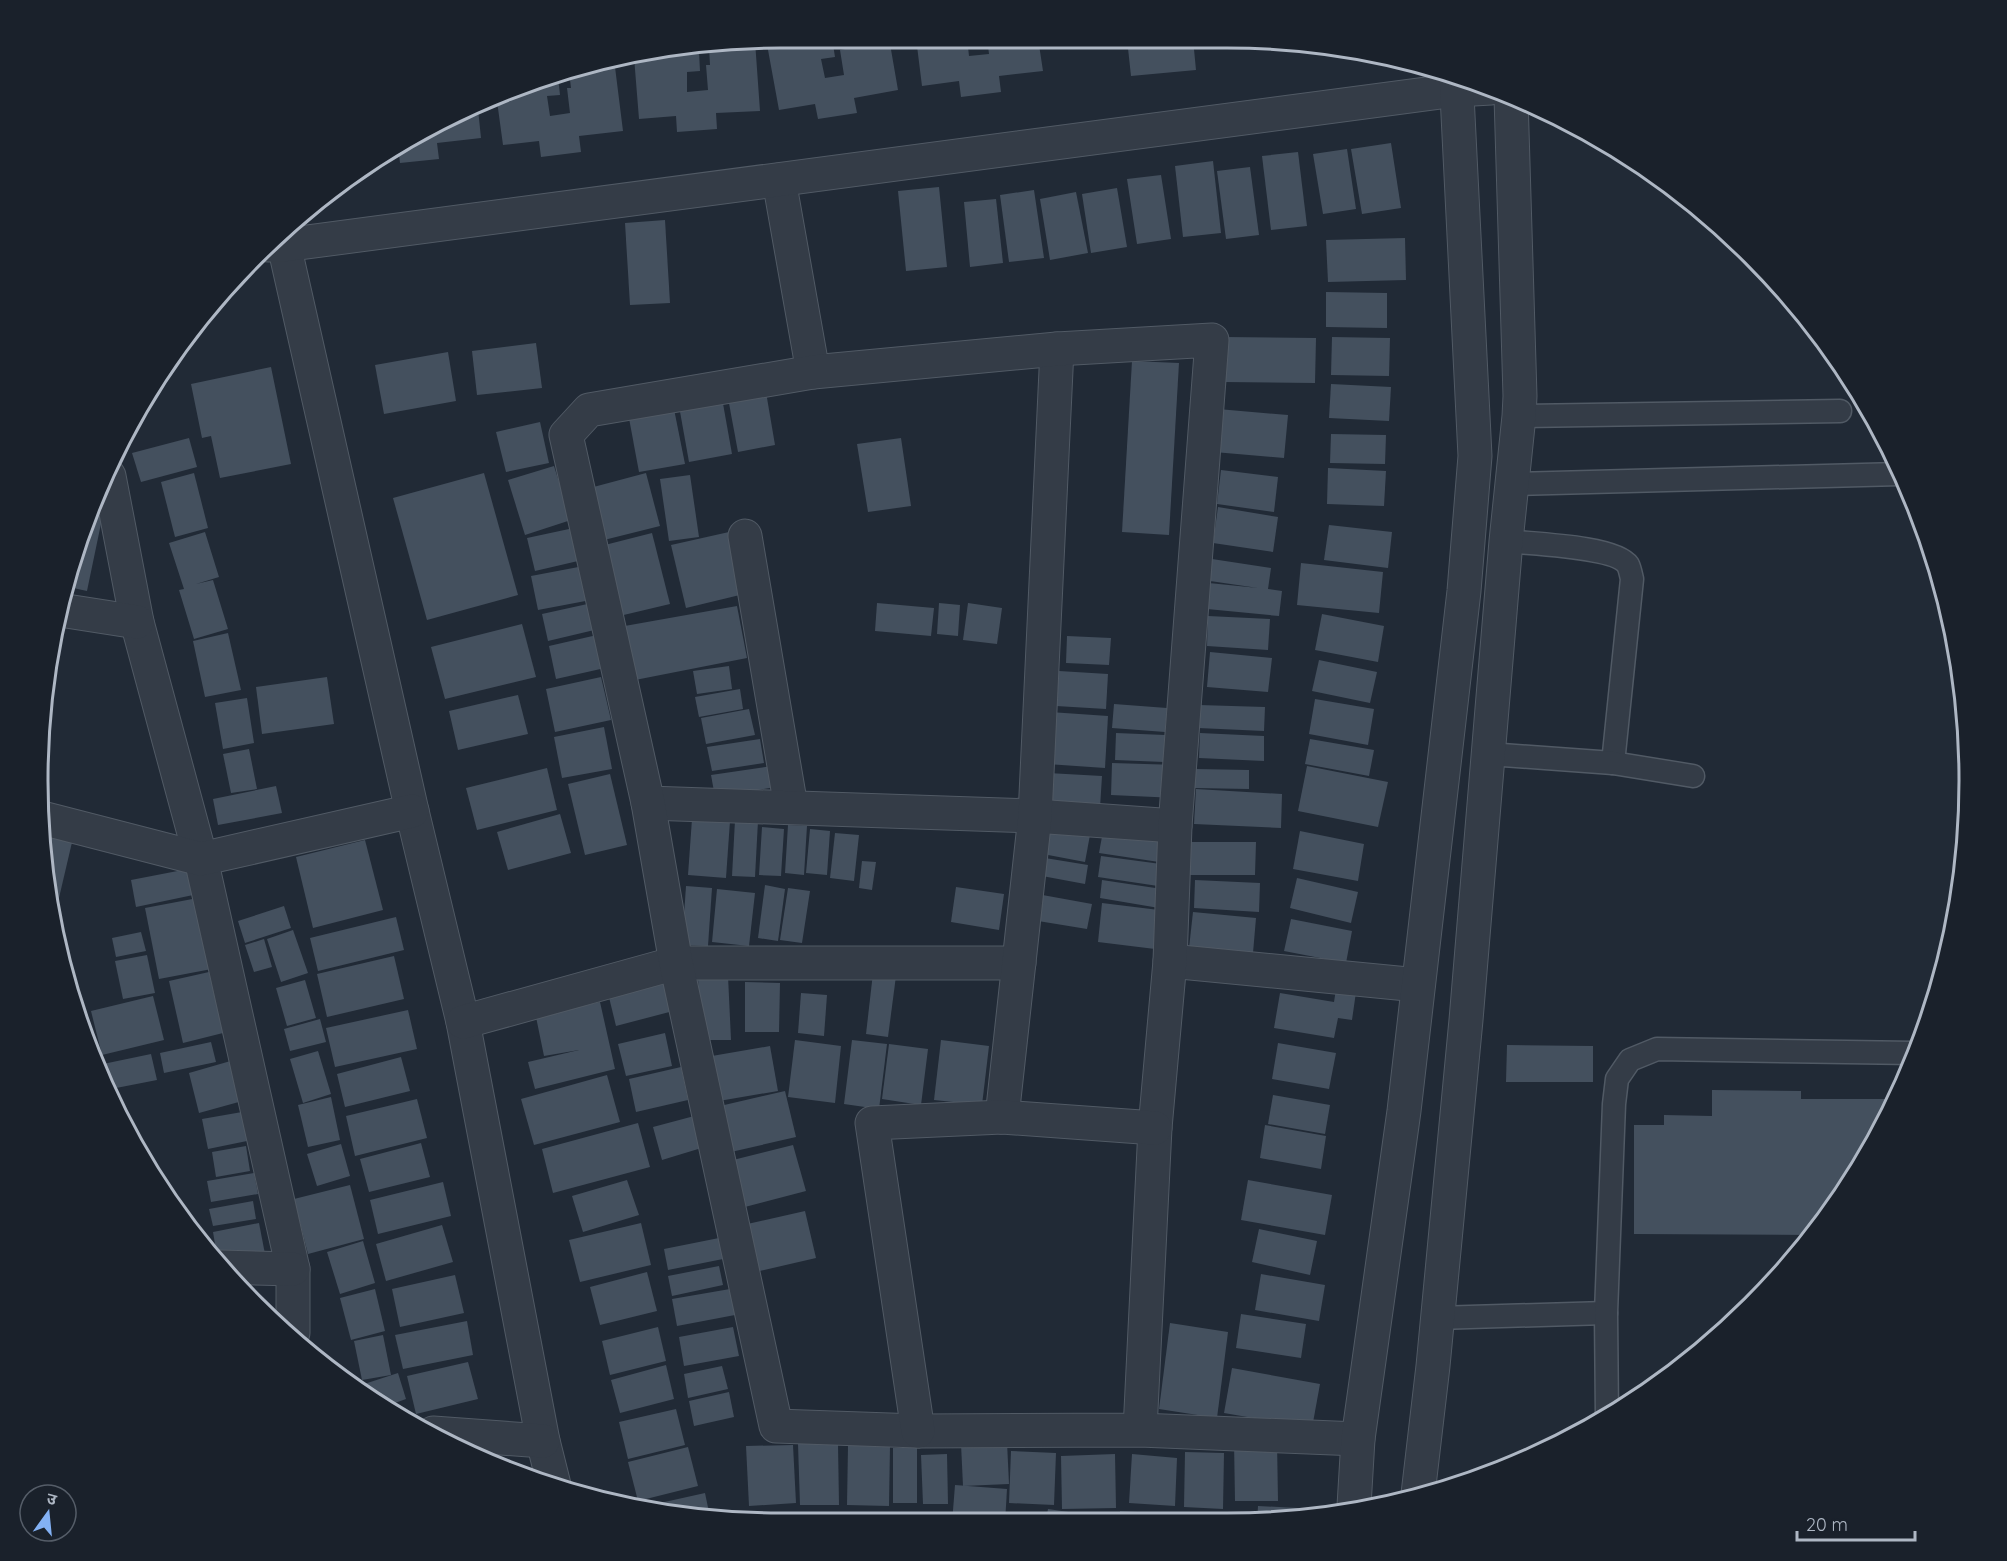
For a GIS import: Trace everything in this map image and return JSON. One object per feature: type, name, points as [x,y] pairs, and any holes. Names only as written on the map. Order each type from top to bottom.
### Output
[{"type":"street","points":[[283,244],[779,180],[1451,84]]},
{"type":"street","points":[[1354,1502],[1358,1439],[1404,1111],[1463,603],[1475,456],[1456,85]]},
{"type":"street","points":[[1419,1487],[1437,1318],[1519,416],[1511,106]]},
{"type":"street","points":[[779,180],[813,372]]},
{"type":"street","points":[[277,250],[463,1022],[543,1441],[552,1476]]},
{"type":"street","points":[[1140,1430],[1155,1128],[1170,961],[1175,826],[1212,340],[1057,349],[813,372],[589,410],[566,435],[648,803],[676,963],[776,1426],[918,1431],[1140,1430],[1358,1439]]},
{"type":"street","points":[[1002,1117],[1035,816],[1057,349]]},
{"type":"street","points":[[111,485],[137,622],[201,859],[293,1269],[293,1326]]},
{"type":"street","points":[[744,536],[790,807]]},
{"type":"street","points":[[68,611],[137,622]]},
{"type":"street","points":[[648,803],[1035,816],[1175,826]]},
{"type":"street","points":[[50,820],[201,859],[412,811]]},
{"type":"street","points":[[1170,961],[1418,985]]},
{"type":"street","points":[[463,1022],[676,963],[1019,963]]},
{"type":"street","points":[[918,1431],[872,1123],[1002,1117],[1155,1128]]},
{"type":"street","points":[[234,1267],[293,1269]]},
{"type":"street","points":[[452,1434],[543,1441]]},
{"type":"lane","points":[[1519,416],[1840,411]]},
{"type":"lane","points":[[1513,484],[1891,474]]},
{"type":"lane","points":[[1506,541],[1596,551],[1615,556],[1627,564],[1632,579],[1613,762]]},
{"type":"lane","points":[[1489,754],[1613,762],[1693,776]]},
{"type":"lane","points":[[1607,1406],[1606,1313],[1614,1104],[1617,1079],[1630,1060],[1657,1049],[1906,1053]]},
{"type":"lane","points":[[1437,1318],[1606,1313]]},
{"type":"building","points":[[834,48],[835,57],[821,59],[825,78],[844,75],[840,50],[845,48],[891,48],[898,90],[854,98],[857,113],[818,119],[815,104],[779,110],[768,49]]},
{"type":"building","points":[[917,48],[968,48],[969,56],[989,54],[988,48],[1040,48],[1043,71],[999,76],[1001,92],[961,97],[959,81],[922,86]]},
{"type":"building","points":[[1128,48],[1194,48],[1196,70],[1131,76]]},
{"type":"building","points":[[756,49],[760,111],[716,113],[717,129],[677,132],[676,116],[639,119],[634,63],[699,53],[700,71],[687,72],[687,92],[708,90],[706,65],[710,65],[709,52]]},
{"type":"building","points":[[615,67],[623,131],[579,136],[581,152],[541,157],[539,141],[503,145],[498,105],[559,83],[560,95],[547,96],[550,116],[570,113],[567,88],[571,88],[570,79]]},
{"type":"building","points":[[479,114],[481,138],[437,143],[439,159],[400,163],[399,155],[414,146]]},
{"type":"building","points":[[1391,143],[1401,208],[1362,214],[1351,149]]},
{"type":"building","points":[[1347,149],[1356,209],[1323,214],[1313,154]]},
{"type":"building","points":[[1298,152],[1307,226],[1271,230],[1262,156]]},
{"type":"building","points":[[1213,161],[1221,233],[1183,237],[1175,166]]},
{"type":"building","points":[[1250,167],[1259,235],[1226,239],[1217,171]]},
{"type":"building","points":[[1161,175],[1171,239],[1137,244],[1127,179]]},
{"type":"building","points":[[939,187],[947,267],[906,271],[898,191]]},
{"type":"building","points":[[1117,188],[1127,247],[1091,253],[1082,194]]},
{"type":"building","points":[[1034,190],[1044,258],[1009,262],[1000,195]]},
{"type":"building","points":[[1076,192],[1088,253],[1050,260],[1040,199]]},
{"type":"building","points":[[996,199],[1003,263],[970,267],[964,202]]},
{"type":"building","points":[[665,220],[670,303],[630,305],[625,223]]},
{"type":"building","points":[[1405,238],[1406,280],[1328,282],[1326,240]]},
{"type":"building","points":[[1326,292],[1387,293],[1387,328],[1326,327]]},
{"type":"building","points":[[1224,337],[1316,338],[1315,383],[1224,382]]},
{"type":"building","points":[[1332,337],[1390,338],[1389,376],[1331,375]]},
{"type":"building","points":[[536,343],[542,388],[477,395],[472,351]]},
{"type":"building","points":[[448,352],[456,401],[384,414],[375,365]]},
{"type":"building","points":[[1132,361],[1179,363],[1169,535],[1122,532]]},
{"type":"building","points":[[271,367],[291,464],[220,478],[211,436],[202,438],[191,384]]},
{"type":"building","points":[[1331,384],[1391,387],[1389,421],[1329,418]]},
{"type":"building","points":[[766,392],[775,445],[738,452],[728,398]]},
{"type":"building","points":[[722,398],[732,454],[689,462],[679,406]]},
{"type":"building","points":[[673,404],[685,464],[639,472],[628,413]]},
{"type":"building","points":[[1218,409],[1288,415],[1284,458],[1214,452]]},
{"type":"building","points":[[540,422],[549,463],[506,472],[496,432]]},
{"type":"building","points":[[1331,434],[1386,435],[1385,464],[1330,463]]},
{"type":"building","points":[[189,438],[197,467],[141,482],[132,453]]},
{"type":"building","points":[[901,438],[911,506],[868,512],[857,444]]},
{"type":"building","points":[[554,466],[571,520],[525,535],[508,480]]},
{"type":"building","points":[[1328,468],[1386,471],[1384,506],[1327,504]]},
{"type":"building","points":[[1221,470],[1278,477],[1274,512],[1217,504]]},
{"type":"building","points":[[194,473],[208,528],[175,537],[161,482]]},
{"type":"building","points":[[484,473],[518,595],[427,620],[393,498]]},
{"type":"building","points":[[646,473],[660,526],[600,541],[586,489]]},
{"type":"building","points":[[690,475],[699,537],[669,541],[660,479]]},
{"type":"building","points":[[107,493],[87,591],[74,588],[87,545]]},
{"type":"building","points":[[1218,507],[1278,517],[1273,552],[1213,543]]},
{"type":"building","points":[[1329,525],[1392,532],[1388,568],[1324,560]]},
{"type":"building","points":[[583,526],[591,558],[535,571],[527,538]]},
{"type":"building","points":[[205,532],[219,577],[196,584],[213,580],[228,629],[194,639],[179,590],[184,589],[169,543]]},
{"type":"building","points":[[729,532],[744,594],[686,608],[671,545]]},
{"type":"building","points":[[652,533],[670,604],[611,618],[593,548]]},
{"type":"building","points":[[1212,559],[1271,568],[1268,589],[1282,591],[1279,616],[1207,609],[1209,583],[1258,588],[1210,581]]},
{"type":"building","points":[[1301,563],[1383,572],[1379,613],[1297,605]]},
{"type":"building","points":[[589,565],[596,599],[538,610],[531,576]]},
{"type":"building","points":[[601,601],[607,627],[548,641],[542,614]]},
{"type":"building","points":[[877,603],[934,608],[931,636],[875,631]]},
{"type":"building","points":[[939,603],[960,605],[958,636],[937,634]]},
{"type":"building","points":[[968,603],[1002,608],[997,644],[963,640]]},
{"type":"building","points":[[737,606],[747,658],[630,681],[619,627]]},
{"type":"building","points":[[1322,614],[1384,626],[1378,662],[1315,650]]},
{"type":"building","points":[[1208,616],[1270,619],[1268,650],[1207,646]]},
{"type":"building","points":[[522,624],[536,677],[445,699],[431,647]]},
{"type":"building","points":[[228,633],[241,690],[205,697],[193,641]]},
{"type":"building","points":[[597,635],[605,668],[556,679],[549,646]]},
{"type":"building","points":[[1067,636],[1111,638],[1109,665],[1066,663]]},
{"type":"building","points":[[1210,652],[1272,658],[1268,692],[1207,687]]},
{"type":"building","points":[[1319,660],[1377,672],[1370,703],[1312,691]]},
{"type":"building","points":[[729,666],[732,689],[697,694],[693,671]]},
{"type":"building","points":[[1059,671],[1108,674],[1106,709],[1056,706]]},
{"type":"building","points":[[327,677],[334,724],[262,734],[256,687]]},
{"type":"building","points":[[601,677],[611,720],[555,732],[546,689]]},
{"type":"building","points":[[740,689],[743,709],[699,717],[695,697]]},
{"type":"building","points":[[518,695],[528,734],[458,750],[449,711]]},
{"type":"building","points":[[247,698],[254,743],[223,749],[215,703]]},
{"type":"building","points":[[1315,699],[1374,709],[1368,745],[1309,734]]},
{"type":"building","points":[[1114,704],[1167,708],[1165,732],[1112,728]]},
{"type":"building","points":[[1199,705],[1265,707],[1264,731],[1198,728]]},
{"type":"building","points":[[749,709],[755,735],[706,744],[701,718]]},
{"type":"building","points":[[1050,712],[1108,716],[1105,768],[1047,764]]},
{"type":"building","points":[[604,727],[612,769],[562,778],[554,737]]},
{"type":"building","points":[[1116,733],[1165,735],[1164,762],[1115,760]]},
{"type":"building","points":[[1200,733],[1264,736],[1264,761],[1199,758]]},
{"type":"building","points":[[760,739],[764,763],[712,771],[707,747]]},
{"type":"building","points":[[1310,739],[1374,750],[1369,776],[1305,764]]},
{"type":"building","points":[[249,749],[257,789],[231,793],[223,754]]},
{"type":"building","points":[[1112,763],[1178,765],[1176,798],[1111,795]]},
{"type":"building","points":[[772,766],[776,787],[715,797],[711,775]]},
{"type":"building","points":[[1307,766],[1388,782],[1378,827],[1298,811]]},
{"type":"building","points":[[547,768],[557,810],[477,830],[466,788]]},
{"type":"building","points":[[1195,769],[1249,770],[1249,789],[1194,788]]},
{"type":"building","points":[[1048,773],[1102,776],[1100,808],[1047,805]]},
{"type":"building","points":[[610,774],[627,845],[585,855],[568,784]]},
{"type":"building","points":[[276,786],[282,813],[218,825],[213,799]]},
{"type":"building","points":[[1196,789],[1282,794],[1281,828],[1194,824]]},
{"type":"building","points":[[560,814],[571,853],[508,870],[497,832]]},
{"type":"building","points":[[692,819],[730,821],[726,878],[688,875]]},
{"type":"building","points":[[735,820],[758,821],[755,877],[732,876]]},
{"type":"building","points":[[788,825],[807,826],[804,875],[785,873]]},
{"type":"building","points":[[762,827],[784,829],[781,876],[759,875]]},
{"type":"building","points":[[1048,827],[1090,835],[1085,862],[1043,854]]},
{"type":"building","points":[[810,829],[830,831],[827,875],[806,873]]},
{"type":"building","points":[[1103,831],[1162,840],[1159,862],[1099,853]]},
{"type":"building","points":[[1300,831],[1364,844],[1358,881],[1293,869]]},
{"type":"building","points":[[50,833],[73,838],[58,901]]},
{"type":"building","points":[[835,833],[859,835],[854,881],[830,878]]},
{"type":"building","points":[[365,840],[383,910],[313,928],[296,857]]},
{"type":"building","points":[[1187,842],[1256,842],[1255,875],[1187,875]]},
{"type":"building","points":[[1101,856],[1161,864],[1158,886],[1098,877]]},
{"type":"building","points":[[1045,858],[1088,865],[1085,884],[1042,876]]},
{"type":"building","points":[[862,861],[876,862],[872,890],[859,888]]},
{"type":"building","points":[[193,868],[198,894],[136,907],[131,880]]},
{"type":"building","points":[[1297,878],[1358,892],[1351,923],[1290,908]]},
{"type":"building","points":[[1102,880],[1162,889],[1159,908],[1100,898]]},
{"type":"building","points":[[1195,880],[1260,883],[1259,912],[1194,908]]},
{"type":"building","points":[[765,885],[785,889],[778,941],[758,938]]},
{"type":"building","points":[[686,886],[712,888],[708,946],[682,945]]},
{"type":"building","points":[[956,887],[1004,894],[999,930],[951,922]]},
{"type":"building","points":[[788,888],[810,891],[802,943],[780,940]]},
{"type":"building","points":[[717,889],[755,893],[749,946],[712,942]]},
{"type":"building","points":[[1037,894],[1092,904],[1087,929],[1032,920]]},
{"type":"building","points":[[203,897],[217,968],[159,979],[145,908]]},
{"type":"building","points":[[1102,903],[1159,910],[1155,949],[1098,942]]},
{"type":"building","points":[[284,906],[291,928],[245,943],[238,921]]},
{"type":"building","points":[[1193,912],[1256,918],[1253,953],[1189,948]]},
{"type":"building","points":[[396,917],[404,950],[318,971],[310,938]]},
{"type":"building","points":[[1291,919],[1352,931],[1346,963],[1284,951]]},
{"type":"building","points":[[293,930],[308,973],[281,982],[267,939]]},
{"type":"building","points":[[141,932],[146,951],[116,957],[112,938]]},
{"type":"building","points":[[264,939],[272,967],[254,972],[245,945]]},
{"type":"building","points":[[147,955],[155,993],[123,999],[115,961]]},
{"type":"building","points":[[394,956],[404,999],[327,1017],[317,974]]},
{"type":"building","points":[[209,972],[223,1033],[183,1043],[169,981]]},
{"type":"building","points":[[873,973],[896,976],[888,1037],[866,1034]]},
{"type":"building","points":[[668,974],[677,1010],[616,1026],[607,989]]},
{"type":"building","points":[[728,976],[731,1040],[701,1040],[698,977]]},
{"type":"building","points":[[305,980],[316,1018],[287,1026],[276,988]]},
{"type":"building","points":[[745,982],[780,983],[779,1032],[745,1032]]},
{"type":"building","points":[[1336,989],[1356,992],[1352,1020],[1338,1018],[1334,1038],[1274,1028],[1280,993],[1334,1002]]},
{"type":"building","points":[[801,993],[827,995],[824,1036],[798,1033]]},
{"type":"building","points":[[153,996],[164,1040],[102,1055],[91,1011]]},
{"type":"building","points":[[600,1002],[615,1069],[535,1089],[528,1062],[579,1050],[544,1056],[536,1017]]},
{"type":"building","points":[[408,1010],[417,1049],[335,1067],[326,1028]]},
{"type":"building","points":[[320,1019],[326,1042],[290,1051],[284,1029]]},
{"type":"building","points":[[665,1033],[672,1066],[626,1076],[618,1044]]},
{"type":"building","points":[[795,1040],[841,1046],[835,1103],[788,1097]]},
{"type":"building","points":[[852,1040],[887,1044],[879,1109],[844,1104]]},
{"type":"building","points":[[941,1040],[989,1046],[982,1105],[934,1100]]},
{"type":"building","points":[[211,1042],[216,1062],[164,1073],[160,1053]]},
{"type":"building","points":[[1278,1043],[1336,1053],[1329,1089],[1272,1079]]},
{"type":"building","points":[[889,1044],[928,1049],[921,1105],[882,1099]]},
{"type":"building","points":[[1507,1045],[1593,1046],[1593,1082],[1506,1082]]},
{"type":"building","points":[[770,1046],[778,1091],[713,1102],[706,1057]]},
{"type":"building","points":[[318,1051],[331,1094],[303,1103],[290,1059]]},
{"type":"building","points":[[151,1054],[157,1080],[117,1088],[105,1064]]},
{"type":"building","points":[[401,1057],[410,1091],[345,1107],[337,1074]]},
{"type":"building","points":[[234,1060],[246,1100],[199,1113],[189,1073]]},
{"type":"building","points":[[681,1067],[688,1100],[636,1112],[629,1079]]},
{"type":"building","points":[[607,1075],[620,1122],[534,1145],[521,1099]]},
{"type":"building","points":[[1712,1090],[1801,1091],[1801,1099],[1885,1099],[1861,1147],[1836,1187],[1801,1235],[1634,1234],[1634,1125],[1664,1125],[1664,1115],[1712,1116]]},
{"type":"building","points":[[785,1091],[796,1137],[731,1152],[720,1106]]},
{"type":"building","points":[[1273,1095],[1330,1105],[1325,1134],[1268,1124]]},
{"type":"building","points":[[331,1097],[340,1140],[308,1147],[298,1105]]},
{"type":"building","points":[[417,1099],[427,1138],[355,1156],[346,1116]]},
{"type":"building","points":[[242,1112],[247,1141],[208,1149],[202,1119]]},
{"type":"building","points":[[698,1115],[708,1146],[662,1160],[653,1127]]},
{"type":"building","points":[[638,1123],[650,1167],[553,1193],[542,1149]]},
{"type":"building","points":[[1265,1125],[1326,1136],[1321,1169],[1260,1158]]},
{"type":"building","points":[[421,1143],[430,1177],[369,1192],[360,1159]]},
{"type":"building","points":[[341,1144],[350,1176],[317,1186],[307,1154]]},
{"type":"building","points":[[793,1145],[806,1191],[741,1208],[729,1161]]},
{"type":"building","points":[[246,1146],[250,1171],[216,1177],[212,1152]]},
{"type":"building","points":[[254,1173],[258,1194],[211,1202],[207,1181]]},
{"type":"building","points":[[627,1180],[639,1215],[583,1232],[572,1196]]},
{"type":"building","points":[[1248,1180],[1332,1195],[1325,1235],[1241,1220]]},
{"type":"building","points":[[443,1182],[451,1216],[378,1234],[370,1200]]},
{"type":"building","points":[[350,1185],[364,1239],[308,1254],[294,1199]]},
{"type":"building","points":[[253,1201],[256,1219],[213,1226],[209,1209]]},
{"type":"building","points":[[805,1211],[816,1258],[755,1272],[743,1225]]},
{"type":"building","points":[[259,1223],[265,1254],[228,1260],[215,1245],[213,1232]]},
{"type":"building","points":[[641,1223],[651,1265],[580,1282],[569,1240]]},
{"type":"building","points":[[442,1225],[453,1262],[386,1281],[376,1244]]},
{"type":"building","points":[[1259,1229],[1317,1241],[1310,1275],[1252,1262]]},
{"type":"building","points":[[724,1237],[728,1258],[668,1270],[664,1249]]},
{"type":"building","points":[[363,1241],[375,1283],[340,1294],[327,1252]]},
{"type":"building","points":[[719,1266],[723,1285],[672,1296],[668,1276]]},
{"type":"building","points":[[647,1272],[657,1311],[600,1325],[590,1287]]},
{"type":"building","points":[[1261,1274],[1325,1285],[1319,1321],[1255,1310]]},
{"type":"building","points":[[455,1275],[464,1313],[400,1327],[392,1289]]},
{"type":"building","points":[[375,1289],[385,1331],[351,1340],[340,1298]]},
{"type":"building","points":[[730,1289],[735,1315],[677,1326],[672,1299]]},
{"type":"building","points":[[1241,1314],[1306,1324],[1301,1358],[1236,1348]]},
{"type":"building","points":[[467,1321],[473,1355],[403,1369],[395,1335]]},
{"type":"building","points":[[1170,1323],[1228,1332],[1217,1418],[1159,1409]]},
{"type":"building","points":[[658,1327],[666,1361],[610,1375],[602,1341]]},
{"type":"building","points":[[733,1327],[739,1356],[684,1366],[679,1337]]},
{"type":"building","points":[[383,1335],[391,1375],[362,1380],[354,1341]]},
{"type":"building","points":[[468,1362],[478,1399],[416,1414],[407,1376]]},
{"type":"building","points":[[666,1365],[674,1399],[620,1413],[611,1380]]},
{"type":"building","points":[[722,1366],[728,1389],[688,1398],[684,1374]]},
{"type":"building","points":[[1232,1368],[1320,1384],[1312,1428],[1224,1413]]},
{"type":"building","points":[[398,1373],[406,1399],[395,1403],[365,1384]]},
{"type":"building","points":[[729,1392],[734,1417],[694,1426],[689,1401]]},
{"type":"building","points":[[676,1409],[685,1445],[628,1459],[619,1422]]},
{"type":"building","points":[[1234,1441],[1277,1441],[1278,1501],[1235,1501]]},
{"type":"building","points":[[1007,1442],[1009,1484],[963,1486],[961,1444]]},
{"type":"building","points":[[798,1444],[838,1444],[839,1505],[800,1505]]},
{"type":"building","points":[[793,1445],[796,1503],[749,1506],[746,1446]]},
{"type":"building","points":[[848,1446],[890,1446],[889,1506],[847,1505]]},
{"type":"building","points":[[688,1447],[698,1486],[643,1500],[637,1499],[628,1462]]},
{"type":"building","points":[[893,1448],[917,1448],[917,1503],[893,1503]]},
{"type":"building","points":[[1011,1451],[1056,1453],[1054,1505],[1009,1503]]},
{"type":"building","points":[[1185,1452],[1224,1453],[1223,1509],[1184,1507]]},
{"type":"building","points":[[947,1454],[948,1504],[923,1504],[921,1455]]},
{"type":"building","points":[[1115,1454],[1116,1508],[1062,1509],[1061,1456]]},
{"type":"building","points":[[1132,1454],[1177,1458],[1175,1506],[1129,1503]]},
{"type":"building","points":[[955,1485],[1007,1489],[1006,1513],[953,1513]]},
{"type":"building","points":[[705,1493],[708,1509],[685,1507],[661,1503]]},
{"type":"building","points":[[1258,1506],[1298,1508],[1298,1509],[1258,1512]]},
{"type":"building","points":[[1048,1509],[1075,1513],[1047,1513]]},
{"type":"building","points":[[1120,1511],[1155,1513],[1120,1513]]}]
